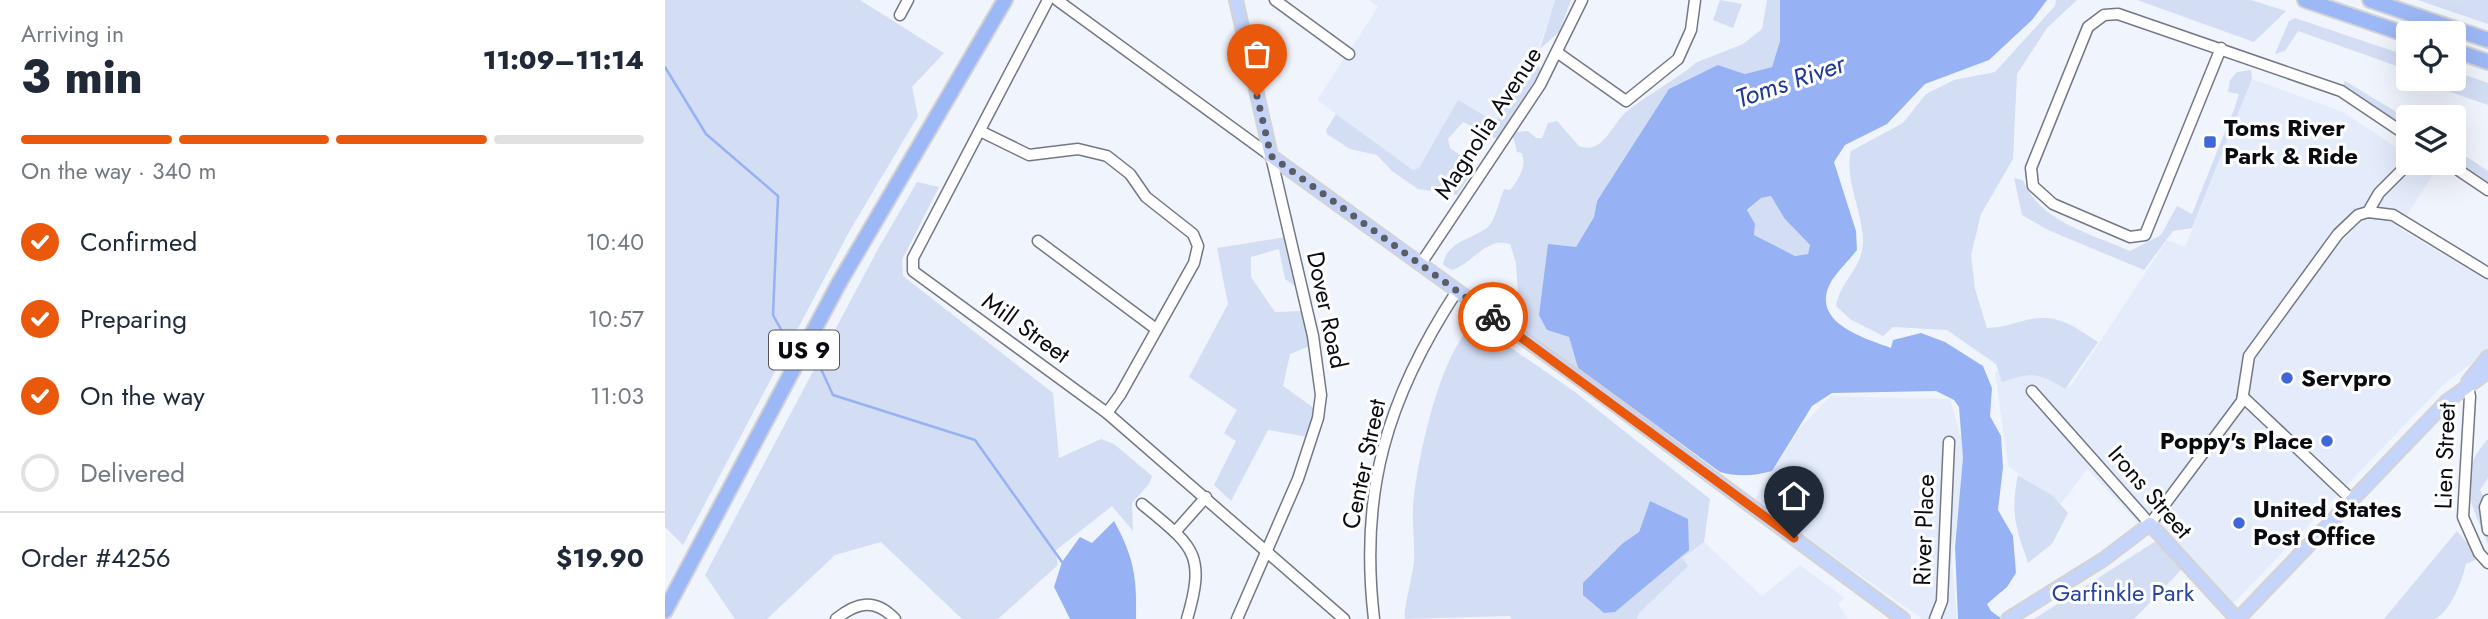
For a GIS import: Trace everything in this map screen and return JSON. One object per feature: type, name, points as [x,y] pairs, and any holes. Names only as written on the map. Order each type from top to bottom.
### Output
[{"type":"highway","name":"US 9","points":[[665,611],[839,283],[1005,0]]},
{"type":"highway","points":[[2305,0],[2396,31]]},
{"type":"highway","points":[[2370,0],[2488,40]]},
{"type":"highway","points":[[2466,54],[2488,62]]},
{"type":"main road","name":"Dover Road","points":[[1235,0],[1271,156]]},
{"type":"main road","points":[[1271,156],[1903,619]]},
{"type":"main road","points":[[2467,385],[2488,357]]},
{"type":"main road","points":[[2237,619],[2447,401],[2488,372]]},
{"type":"main road","points":[[2013,616],[2104,559],[2150,524]]},
{"type":"main road","name":"Irons Street","points":[[2150,524],[2237,619]]},
{"type":"street","points":[[900,15],[908,0]]},
{"type":"street","name":"Mill Street","points":[[1048,0],[913,258],[913,271],[1107,413],[1344,619]]},
{"type":"street","points":[[1057,0],[1271,156]]},
{"type":"street","points":[[1275,0],[1349,54]]},
{"type":"street","name":"Magnolia Avenue","points":[[1420,265],[1541,85],[1582,0]]},
{"type":"street","points":[[1558,53],[1626,101],[1678,59],[1688,38],[1695,0]]},
{"type":"street","points":[[2221,48],[2154,218],[2145,234],[2130,237],[2046,201],[2033,186],[2031,168],[2088,27],[2097,18],[2118,14],[2221,48],[2341,91],[2396,128]]},
{"type":"street","points":[[980,131],[1029,155],[1079,149],[1107,156],[1130,174],[1146,197],[1189,228],[1198,246],[1194,263],[1120,395],[1107,413]]},
{"type":"street","name":"Dover Road","points":[[1237,619],[1268,551],[1311,443],[1321,395],[1313,336],[1271,156]]},
{"type":"street","points":[[2368,212],[2379,193],[2397,175]]},
{"type":"street","points":[[2466,175],[2488,190]]},
{"type":"street","points":[[2150,524],[2243,397],[2249,356],[2338,234],[2358,215],[2368,212],[2393,215],[2488,273]]},
{"type":"street","points":[[1038,242],[1156,329]]},
{"type":"street","name":"Center Street","points":[[1374,619],[1368,551],[1369,531],[1389,426],[1416,358],[1457,291]]},
{"type":"street","name":"Lien Street","points":[[2467,385],[2470,396],[2463,517],[2479,553],[2488,563]]},
{"type":"street","name":"Irons Street","points":[[2032,391],[2150,524]]},
{"type":"street","points":[[2243,397],[2353,501]]},
{"type":"street","name":"River Place","points":[[1935,619],[1942,601],[1949,442]]},
{"type":"street","points":[[1175,532],[1206,497]]},
{"type":"street","points":[[2488,500],[2485,507],[2488,530]]},
{"type":"street","points":[[1142,504],[1189,547],[1198,573],[1187,619]]},
{"type":"street","points":[[835,619],[849,608],[865,603],[879,606],[895,619]]},
{"type":"shaded area","points":[[1369,0],[1555,0],[1534,63],[1495,122],[1458,101],[1420,168],[1413,170],[1317,100],[1378,7]]},
{"type":"shaded area","points":[[2252,79],[2343,112],[2396,147],[2396,175],[2433,175],[2399,228],[2488,281],[2488,351],[2444,384],[2224,613],[2087,469],[2061,504],[2008,466],[1995,372],[2043,366],[2070,387],[2167,240],[2185,247]]},
{"type":"shaded area","points":[[1831,396],[1950,399],[1965,452],[1952,559],[1957,619],[1922,619],[1754,500],[1800,428]]},
{"type":"shaded area","points":[[1704,542],[1762,596],[1800,565],[1845,598],[1838,604],[1848,619],[1637,619],[1639,613],[1687,566],[1681,558]]},
{"type":"green space","points":[[665,0],[860,0],[944,53],[912,87],[918,116],[849,232],[683,545],[665,527]]},
{"type":"green space","points":[[1555,0],[1571,0],[1559,32],[1540,49]]},
{"type":"green space","points":[[1720,0],[1742,4],[1733,28],[1713,20]]},
{"type":"green space","points":[[1767,0],[1780,0],[1780,41],[1772,67],[1745,74],[1718,65],[1627,155],[1597,201],[1594,217],[1576,247],[1547,330],[1569,337],[1578,368],[1520,326],[1516,263],[1510,244],[1493,244],[1486,247],[1452,270],[1443,265],[1445,257],[1455,245],[1489,226],[1504,189],[1510,190],[1519,178],[1523,158],[1522,153],[1517,152],[1513,136],[1517,132],[1528,131],[1536,138],[1542,138],[1548,123],[1557,121],[1579,146],[1594,147],[1630,109],[1695,63],[1743,44],[1762,29]]},
{"type":"green space","points":[[2056,0],[2077,0],[2047,28],[2017,74],[2013,159],[1981,214],[1971,255],[1975,289],[1987,328],[2035,318],[2050,318],[2071,325],[2098,342],[2065,389],[2035,375],[2020,376],[2002,382],[1996,364],[1947,330],[1893,327],[1883,336],[1850,319],[1836,306],[1842,289],[1859,260],[1863,242],[1850,173],[1851,151],[1903,123],[1926,94],[1954,80],[1995,72],[2055,6]]},
{"type":"green space","points":[[2137,0],[2251,0],[2286,11],[2254,42]]},
{"type":"green space","points":[[2418,0],[2488,0],[2488,24]]},
{"type":"green space","points":[[2295,18],[2396,52],[2396,66],[2298,31],[2285,51],[2275,54],[2289,21]]},
{"type":"green space","points":[[1534,63],[1542,69],[1497,139],[1463,122],[1448,139],[1450,148],[1476,166],[1457,195],[1418,189],[1392,171],[1377,155],[1350,149],[1327,134],[1326,130],[1336,114],[1413,170],[1419,168],[1458,100],[1495,122]]},
{"type":"green space","points":[[2251,70],[2252,79],[2192,228],[2173,231],[2144,270],[2048,230],[2022,215],[2014,178],[2023,180],[2041,206],[2068,225],[2130,251],[2161,235],[2177,206],[2192,214],[2239,94],[2228,92],[2230,80],[2237,72]]},
{"type":"green space","points":[[2466,75],[2488,83],[2488,105],[2448,91],[2466,91]]},
{"type":"green space","points":[[2345,81],[2396,112],[2396,125],[2342,88]]},
{"type":"green space","points":[[2466,157],[2488,171],[2488,187],[2466,171]]},
{"type":"green space","points":[[917,182],[939,187],[902,260],[903,276],[1053,393],[1059,458],[1101,439],[1114,444],[1152,476],[1149,484],[1132,503],[1133,531],[1112,506],[1055,551],[1058,565],[998,619],[962,619],[881,542],[835,555],[767,619],[735,619],[705,575],[878,249]]},
{"type":"green space","points":[[1771,196],[1784,218],[1810,245],[1808,254],[1795,256],[1754,235],[1747,211],[1761,198]]},
{"type":"green space","points":[[1286,237],[1297,287],[1285,279],[1279,249],[1251,257],[1251,277],[1275,312],[1303,311],[1310,346],[1290,354],[1283,386],[1314,408],[1308,437],[1268,430],[1231,501],[1214,485],[1236,441],[1224,433],[1237,410],[1189,377],[1228,304],[1217,248]]},
{"type":"green space","points":[[1475,323],[1575,392],[1710,499],[1704,542],[1682,558],[1688,566],[1639,613],[1637,619],[1512,619],[1510,616],[1405,619],[1414,561],[1413,508],[1419,464],[1441,382],[1462,337]],"holes":[[[1650,501],[1615,612],[1623,543],[1639,532]]]},
{"type":"green space","points":[[2488,439],[2488,478],[2480,490],[2488,506],[2488,544],[2472,503],[2469,478],[2471,465]]},
{"type":"green space","points":[[2018,475],[2053,496],[2068,513],[2052,544],[2028,563],[2015,520]]},
{"type":"green space","points":[[2457,531],[2480,558],[2466,564],[2459,586],[2445,610],[2434,619],[2384,619]]},
{"type":"green space","name":"Garfinkle Park","points":[[2156,541],[2182,569],[2134,619],[2034,619]]},
{"type":"water","name":"Toms River","points":[[1780,0],[2047,0],[2032,20],[1989,60],[1925,84],[1887,124],[1845,145],[1834,162],[1856,231],[1857,250],[1832,280],[1826,295],[1827,307],[1833,317],[1854,333],[1891,348],[1893,340],[1921,333],[1945,342],[1983,366],[1992,388],[1990,416],[2001,436],[2003,467],[1998,510],[2013,536],[2016,573],[2007,587],[1987,604],[1991,611],[2002,619],[1958,619],[1955,547],[1963,458],[1959,407],[1954,400],[1936,391],[1832,393],[1812,406],[1772,471],[1746,475],[1727,474],[1720,472],[1578,368],[1569,337],[1547,330],[1539,315],[1548,244],[1576,247],[1594,217],[1597,201],[1669,89],[1718,65],[1745,74],[1772,67],[1780,41]],"holes":[[[1771,196],[1784,218],[1810,245],[1808,254],[1795,256],[1754,235],[1755,224],[1747,210],[1761,198]]]},
{"type":"water","points":[[1650,501],[1688,519],[1689,550],[1615,612],[1604,613],[1583,595],[1583,583],[1623,543],[1639,532]]},
{"type":"water","points":[[1114,521],[1133,568],[1136,619],[1070,619],[1054,587],[1062,562],[1080,537],[1092,543]]},
{"type":"waterway","points":[[665,67],[706,134],[778,196],[773,315],[788,342],[793,345]]},
{"type":"waterway","points":[[815,356],[833,395],[975,440],[1062,562]]},
{"type":"way so far","points":[[1257,96],[1271,156],[1493,317]]},
{"type":"place","name":"Toms River Park & Ride","points":[[2210,142]]},
{"type":"place","name":"Servpro","points":[[2287,378]]},
{"type":"place","name":"Poppy's Place","points":[[2327,441]]},
{"type":"place","name":"United States Post Office","points":[[2239,523]]},
{"type":"route","points":[[1493,317],[1794,538]]}]
